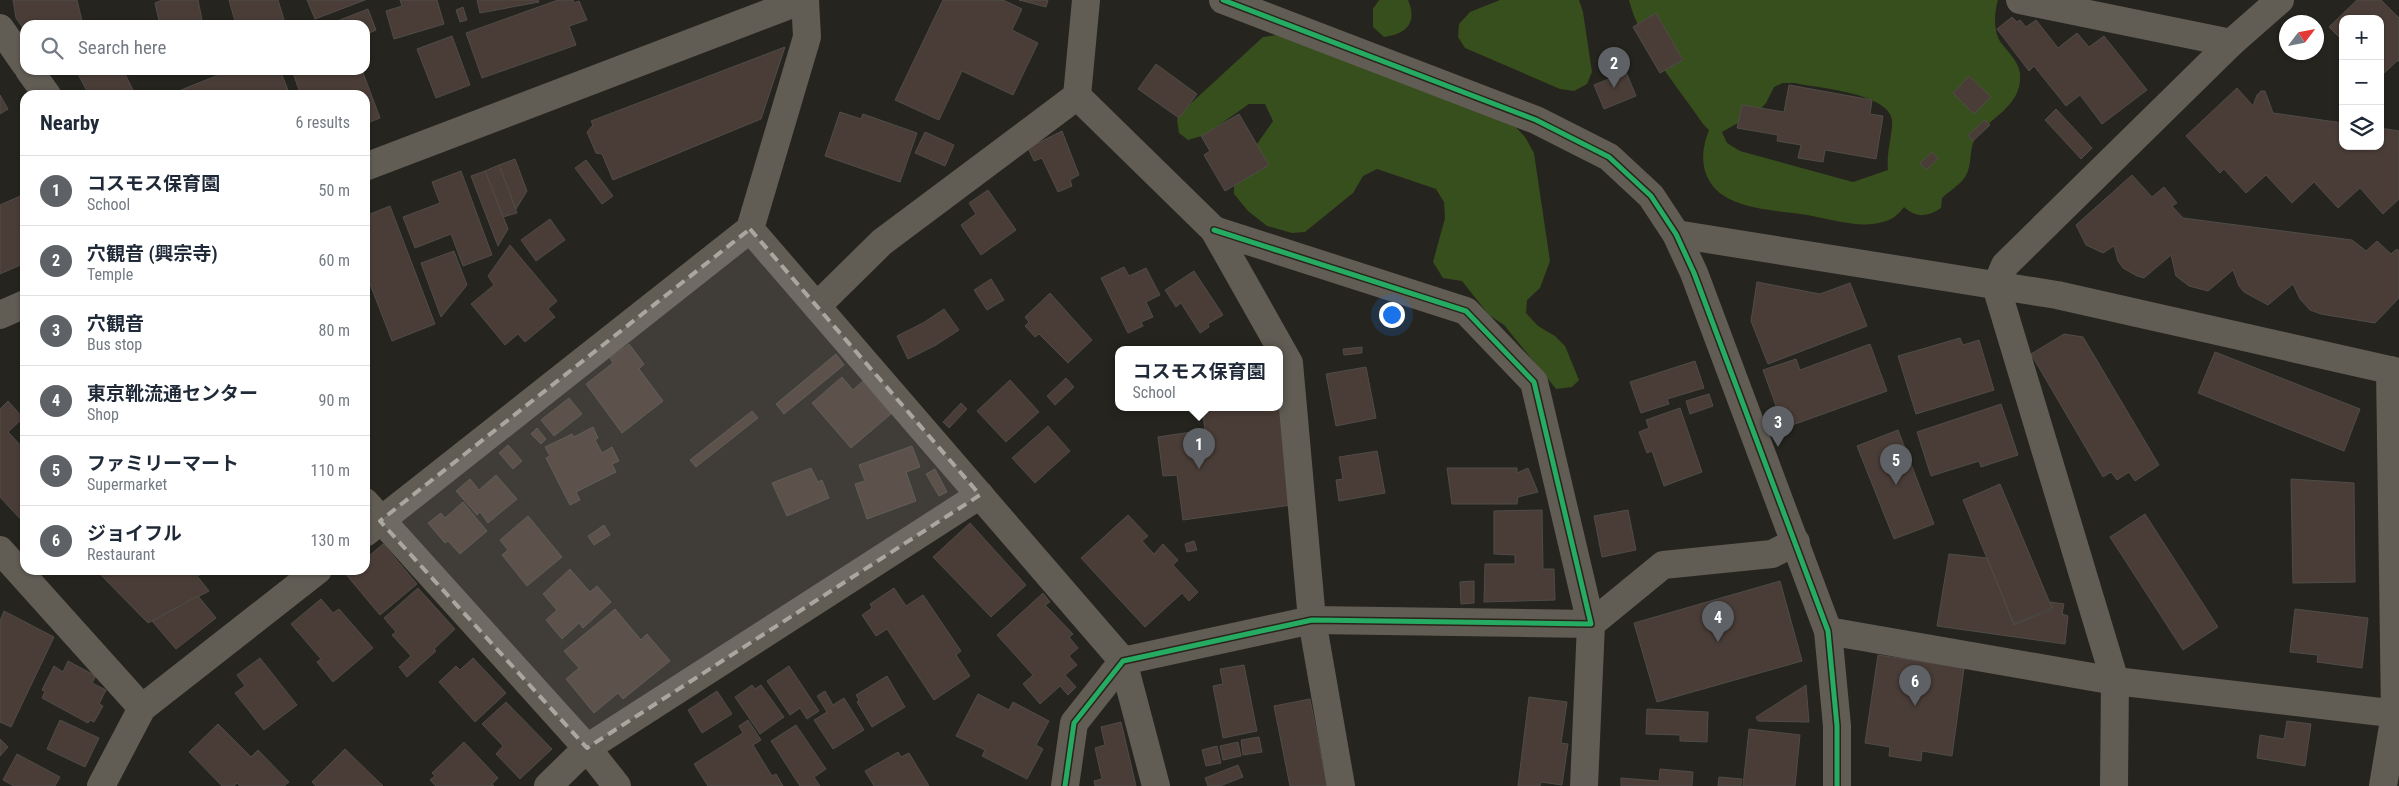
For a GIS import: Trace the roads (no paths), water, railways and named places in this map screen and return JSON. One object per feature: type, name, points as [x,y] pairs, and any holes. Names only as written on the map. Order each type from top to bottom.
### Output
[{"type":"street","points":[[370,165],[804,0],[807,37],[750,229],[370,519],[587,748],[617,786]]},
{"type":"street","points":[[817,306],[882,242],[1077,96],[1086,0]]},
{"type":"street","points":[[1223,0],[1536,120],[1570,135],[1609,157],[1651,196],[1676,234],[1694,273],[1828,631],[1837,726],[1837,786]]},
{"type":"street","points":[[2020,0],[2231,44]]},
{"type":"street","points":[[2114,786],[2115,681],[1996,286],[2005,265],[2231,44],[2280,0]]},
{"type":"street","points":[[0,28],[20,57]]},
{"type":"street","points":[[33,75],[43,90]]},
{"type":"street","points":[[1077,96],[1214,230],[1279,346]]},
{"type":"street","points":[[750,229],[1123,661],[1156,786]]},
{"type":"street","points":[[1214,230],[1466,311],[1534,382],[1591,624],[1584,786]]},
{"type":"street","points":[[1676,234],[2057,295],[2394,371],[2397,714],[2383,786]]},
{"type":"street","points":[[0,315],[20,306]]},
{"type":"street","points":[[1283,352],[1289,363],[1312,620],[1341,786]]},
{"type":"street","points":[[548,786],[587,748],[980,495]]},
{"type":"street","points":[[1065,786],[1074,723],[1123,661],[1312,620],[1591,624],[1663,565],[1772,554],[1796,542]]},
{"type":"street","points":[[0,550],[20,572]]},
{"type":"street","points":[[22,575],[142,708]]},
{"type":"street","points":[[101,786],[142,708],[312,575]]},
{"type":"street","points":[[1828,631],[2115,681],[2397,714]]},
{"type":"place","name":"穴観音 (興宗寺)","points":[[1614,88]]},
{"type":"place","name":"穴観音","points":[[1778,447]]},
{"type":"place","name":"コスモス保育園","points":[[1199,469]]},
{"type":"place","name":"ファミリーマート","points":[[1896,485]]},
{"type":"place","name":"東京靴流通センター","points":[[1718,642]]},
{"type":"place","name":"ジョイフル","points":[[1915,706]]}]
